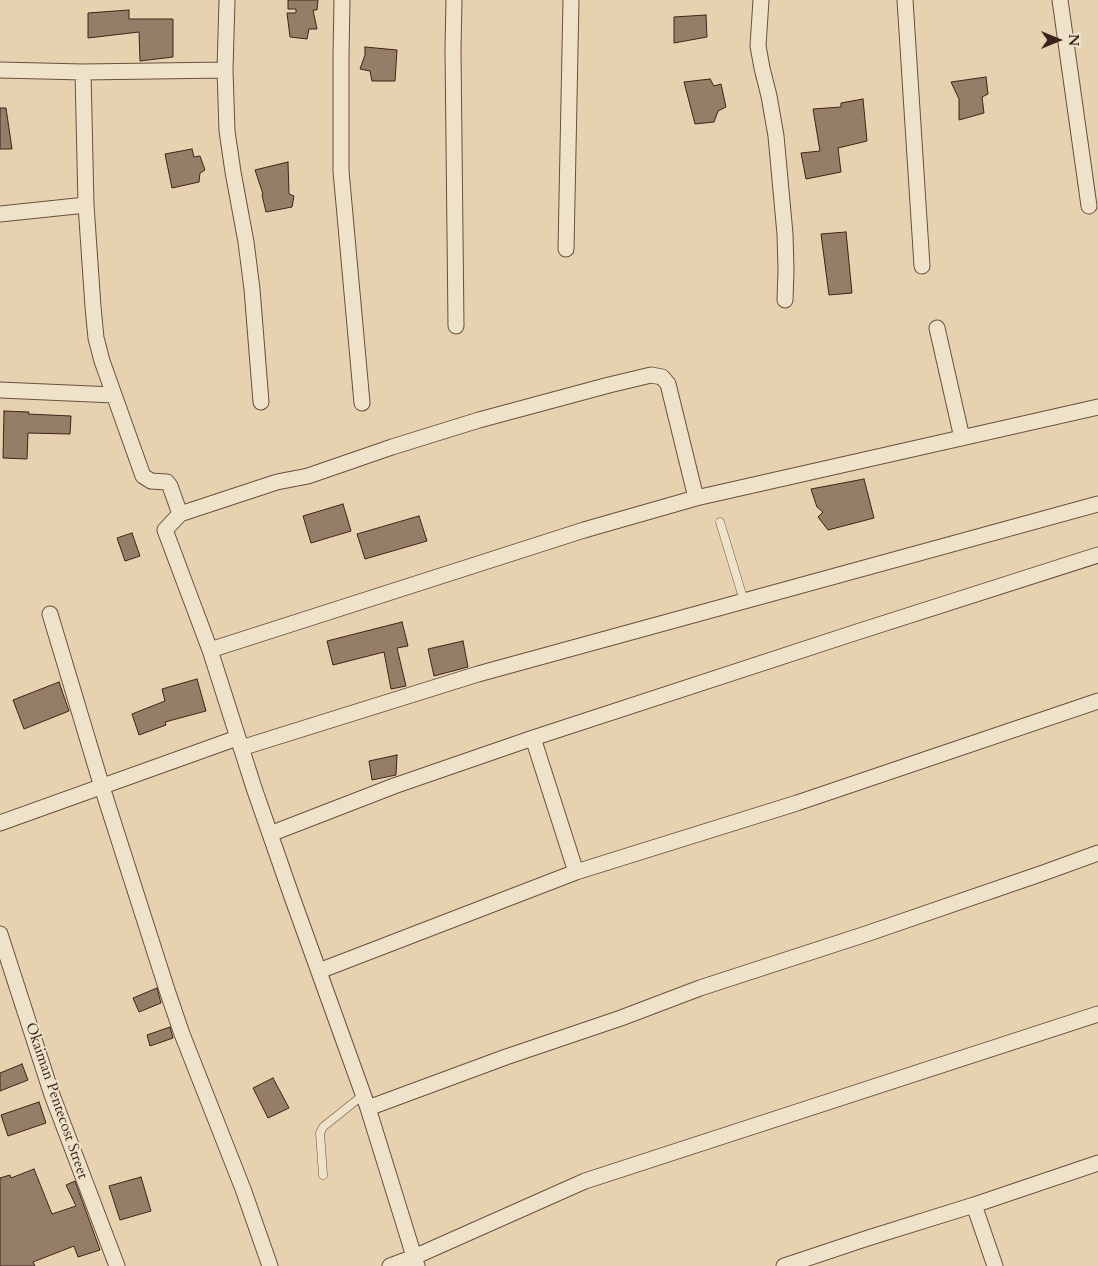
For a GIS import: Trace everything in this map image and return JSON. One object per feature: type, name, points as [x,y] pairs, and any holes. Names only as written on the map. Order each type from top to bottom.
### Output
[{"type":"street","points":[[227,0],[225,70],[227,130],[252,289],[261,402]]},
{"type":"street","points":[[342,0],[340,55],[341,171],[362,404]]},
{"type":"street","points":[[454,0],[456,326]]},
{"type":"street","points":[[566,250],[571,0]]},
{"type":"street","points":[[761,0],[758,46],[776,136],[785,243],[785,300]]},
{"type":"street","points":[[905,0],[922,266]]},
{"type":"street","points":[[1060,0],[1089,206]]},
{"type":"street","points":[[0,70],[83,72],[225,70]]},
{"type":"street","points":[[83,72],[86,205],[92,308],[96,338],[102,361],[143,476],[151,481],[167,482],[179,511]]},
{"type":"street","points":[[0,214],[86,205]]},
{"type":"street","points":[[937,328],[962,438]]},
{"type":"street","points":[[415,1261],[366,1102],[270,834],[210,650],[165,530],[179,511],[277,482],[308,476],[479,420],[609,385],[651,376],[662,376],[668,384],[696,498]]},
{"type":"street","points":[[0,390],[114,395]]},
{"type":"street","points":[[210,650],[584,530],[696,498],[1098,407]]},
{"type":"street","points":[[0,823],[102,787],[239,743],[478,674],[1098,504]]},
{"type":"street","points":[[270,834],[394,786],[533,738],[1098,555]]},
{"type":"street","points":[[50,614],[102,787],[182,1034],[243,1189],[270,1266]]},
{"type":"street","points":[[319,971],[576,872],[796,803],[1098,701]]},
{"type":"street","points":[[533,738],[576,872]]},
{"type":"street","points":[[366,1102],[621,1018],[700,988],[875,931],[1098,853]]},
{"type":"street","name":"Okaiman Pentecost Street","points":[[0,934],[52,1095],[117,1266]]},
{"type":"street","points":[[390,1266],[415,1261],[585,1181],[1098,1014]]},
{"type":"street","points":[[784,1266],[1098,1163]]},
{"type":"street","points":[[974,1205],[995,1266]]},
{"type":"lane","points":[[720,522],[744,601]]},
{"type":"lane","points":[[323,1174],[320,1133],[324,1127],[366,1102]]},
{"type":"building","points":[[288,0],[318,0],[317,10],[313,10],[317,29],[309,29],[307,39],[290,37],[287,13],[296,13],[296,9],[288,9]]},
{"type":"building","points":[[129,10],[129,19],[173,19],[173,57],[140,61],[139,32],[88,38],[88,13]]},
{"type":"building","points":[[706,15],[707,37],[674,43],[674,17]]},
{"type":"building","points":[[365,47],[397,50],[395,81],[372,81],[370,71],[360,69],[365,55]]},
{"type":"building","points":[[986,77],[988,94],[982,97],[984,113],[959,120],[959,99],[951,82]]},
{"type":"building","points":[[710,79],[714,86],[721,84],[726,107],[718,111],[714,122],[695,124],[684,82]]},
{"type":"building","points":[[863,99],[867,141],[838,148],[841,172],[806,179],[801,153],[820,151],[813,109],[841,107],[841,103]]},
{"type":"building","points":[[0,108],[6,108],[12,149],[0,149]]},
{"type":"building","points":[[192,149],[194,157],[200,156],[205,170],[200,173],[199,182],[172,188],[165,154]]},
{"type":"building","points":[[288,162],[289,194],[294,196],[292,207],[266,212],[263,194],[255,170]]},
{"type":"building","points":[[846,232],[852,293],[829,295],[821,234]]},
{"type":"building","points":[[4,411],[71,416],[70,434],[28,433],[27,459],[3,458]]},
{"type":"building","points":[[864,479],[874,518],[828,530],[818,517],[823,512],[817,507],[811,489]]},
{"type":"building","points":[[343,504],[351,531],[311,543],[303,516]]},
{"type":"building","points":[[419,516],[427,541],[365,559],[357,534]]},
{"type":"building","points":[[132,533],[140,556],[125,561],[117,538]]},
{"type":"building","points":[[402,622],[408,646],[397,648],[406,686],[391,689],[384,652],[333,665],[327,641]]},
{"type":"building","points":[[463,641],[468,667],[434,676],[428,649]]},
{"type":"building","points":[[197,679],[206,711],[165,722],[166,725],[139,735],[132,714],[165,701],[162,689]]},
{"type":"building","points":[[59,682],[69,711],[24,729],[13,700]]},
{"type":"building","points":[[397,755],[396,775],[372,780],[369,761]]},
{"type":"building","points":[[157,988],[161,1003],[139,1012],[133,998]]},
{"type":"building","points":[[170,1027],[173,1038],[150,1046],[147,1035]]},
{"type":"building","points":[[22,1064],[28,1080],[0,1091],[0,1073]]},
{"type":"building","points":[[273,1078],[289,1108],[268,1118],[253,1088]]},
{"type":"building","points":[[39,1102],[46,1123],[8,1136],[1,1115]]},
{"type":"building","points":[[34,1169],[52,1214],[76,1206],[66,1185],[75,1181],[100,1250],[78,1257],[74,1246],[33,1262],[35,1266],[0,1266],[0,1178],[10,1175],[11,1178]]},
{"type":"building","points":[[141,1177],[151,1211],[120,1220],[109,1186]]}]
